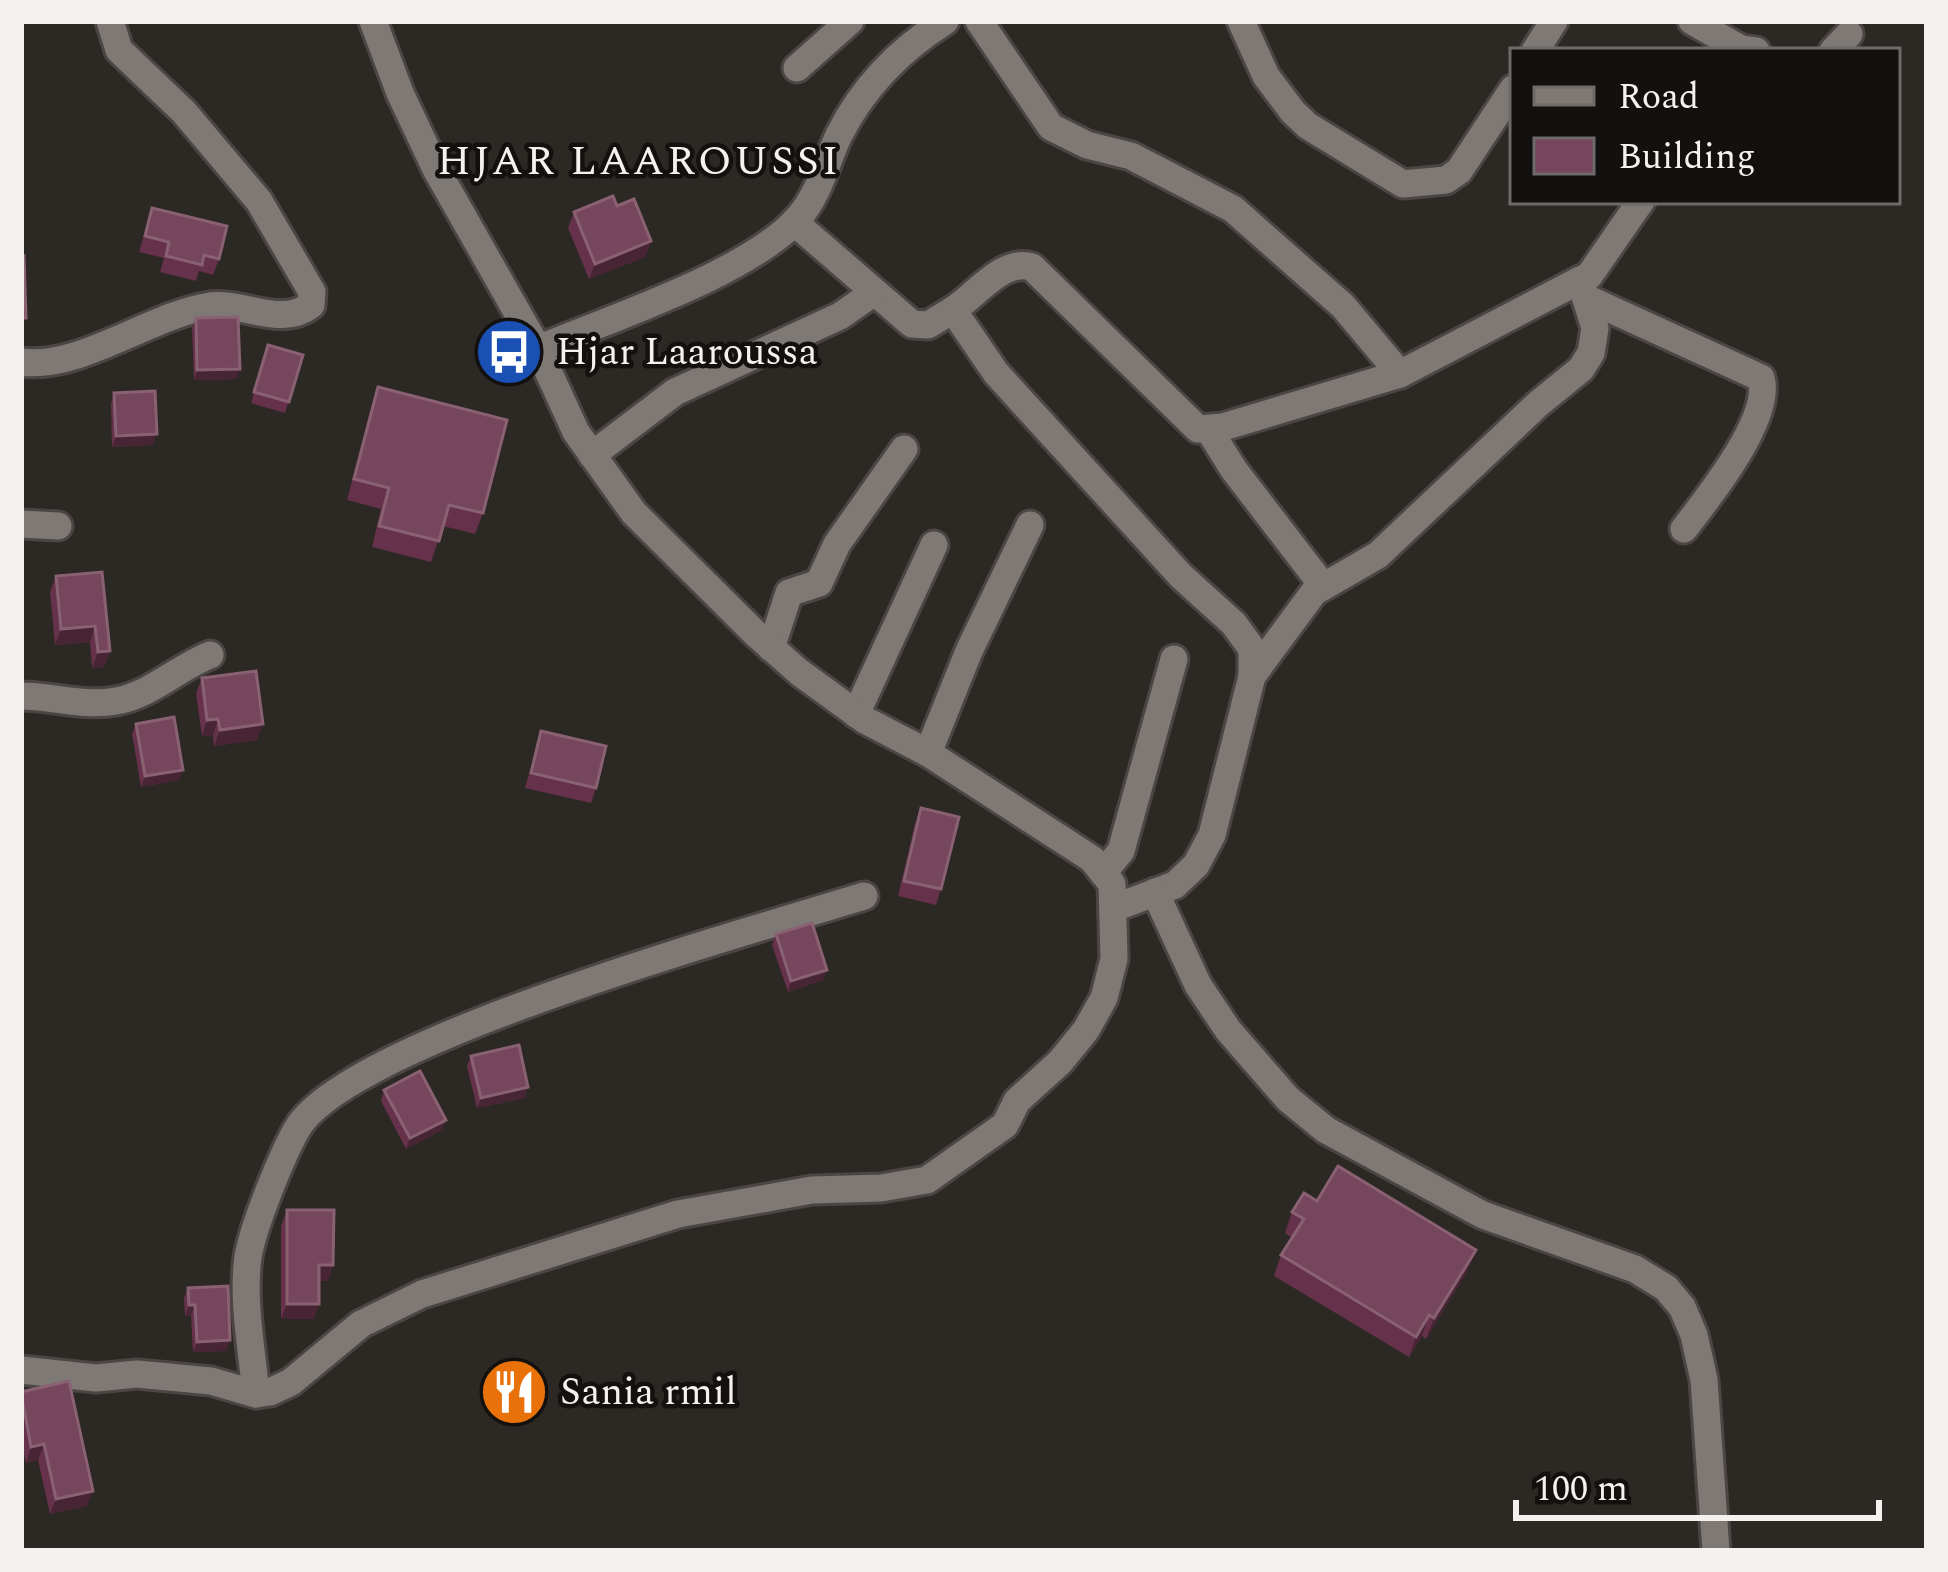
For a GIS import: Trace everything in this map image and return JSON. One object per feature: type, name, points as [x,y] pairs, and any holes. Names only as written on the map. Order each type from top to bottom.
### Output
[{"type":"street","points":[[21,362],[56,360],[210,306],[279,315],[301,313],[311,305],[312,292],[259,201],[184,112],[119,50],[110,21]]},
{"type":"street","points":[[21,1370],[95,1378],[137,1374],[211,1382],[256,1394],[281,1388],[362,1324],[401,1302],[656,1220],[812,1190],[881,1188],[927,1180],[1005,1126],[1017,1101],[1060,1062],[1104,998],[1114,959],[1112,884],[1092,859],[928,753],[856,714],[771,648],[634,513],[576,432],[538,350],[436,169],[400,94],[373,21]]},
{"type":"street","points":[[797,68],[850,21]]},
{"type":"street","points":[[538,350],[753,256],[794,222],[822,181],[839,135],[885,67],[945,21]]},
{"type":"street","points":[[979,21],[1051,128],[1088,145],[1131,156],[1233,209],[1343,306],[1400,374]]},
{"type":"street","points":[[1241,21],[1266,76],[1293,112],[1403,184],[1445,180],[1460,171],[1510,94]]},
{"type":"street","points":[[1537,48],[1554,21]]},
{"type":"street","points":[[1692,21],[1741,48]]},
{"type":"street","points":[[794,222],[916,326],[928,325],[952,310],[1007,267],[1032,267],[1189,423],[1209,430],[1400,374],[1583,289],[1639,204]]},
{"type":"street","points":[[1583,289],[1761,378],[1763,395],[1729,471],[1684,529]]},
{"type":"street","points":[[1252,676],[1298,611],[1323,586],[1378,555],[1581,369],[1591,353],[1595,328],[1583,289]]},
{"type":"street","points":[[592,454],[675,392],[840,316],[873,292]]},
{"type":"street","points":[[952,310],[996,374],[1252,649],[1252,676],[1212,835],[1196,866],[1175,885],[1114,908]]},
{"type":"street","points":[[1209,430],[1323,586]]},
{"type":"street","points":[[771,648],[789,593],[819,583],[836,544],[904,449]]},
{"type":"street","points":[[21,524],[58,526]]},
{"type":"street","points":[[928,753],[969,651],[1030,526]]},
{"type":"street","points":[[856,714],[934,545]]},
{"type":"street","points":[[21,696],[114,702],[146,691],[180,667],[210,656]]},
{"type":"street","points":[[1103,873],[1121,851],[1174,658]]},
{"type":"street","points":[[1155,892],[1198,986],[1228,1030],[1288,1099],[1326,1130],[1483,1215],[1635,1269],[1666,1288],[1682,1307],[1694,1334],[1704,1380],[1716,1551]]},
{"type":"street","points":[[256,1394],[248,1255],[298,1127],[324,1098],[410,1052],[506,1013],[864,896]]},
{"type":"building","points":[[613,196],[617,206],[634,199],[651,241],[595,264],[574,212]]},
{"type":"building","points":[[152,208],[227,226],[219,259],[204,255],[202,265],[166,256],[169,242],[145,236]]},
{"type":"building","points":[[21,257],[26,318],[21,318]]},
{"type":"building","points":[[238,317],[240,369],[197,370],[196,318]]},
{"type":"building","points":[[268,345],[303,355],[289,402],[254,392]]},
{"type":"building","points":[[378,387],[507,420],[483,513],[449,505],[439,541],[379,526],[389,488],[354,479]]},
{"type":"building","points":[[155,391],[157,434],[116,436],[114,393]]},
{"type":"building","points":[[102,572],[110,651],[98,652],[95,626],[61,629],[56,576]]},
{"type":"building","points":[[256,671],[263,724],[220,730],[218,719],[207,720],[202,678]]},
{"type":"building","points":[[174,717],[183,770],[145,776],[136,724]]},
{"type":"building","points":[[541,731],[606,746],[596,788],[531,773]]},
{"type":"building","points":[[921,808],[959,817],[941,889],[904,881]]},
{"type":"building","points":[[812,923],[827,970],[791,981],[776,934]]},
{"type":"building","points":[[519,1045],[528,1087],[481,1098],[471,1056]]},
{"type":"building","points":[[420,1071],[446,1120],[410,1138],[384,1090]]},
{"type":"building","points":[[1338,1166],[1476,1250],[1434,1318],[1429,1315],[1416,1337],[1281,1255],[1304,1219],[1292,1212],[1304,1193],[1317,1201]]},
{"type":"building","points":[[287,1210],[334,1210],[333,1265],[319,1265],[319,1304],[287,1304]]},
{"type":"building","points":[[228,1286],[230,1340],[197,1342],[195,1305],[189,1305],[188,1288]]},
{"type":"building","points":[[69,1381],[93,1491],[56,1499],[44,1444],[31,1447],[21,1392]]},
{"type":"place","name":"Hjar Laaroussa","points":[[509,352]]},
{"type":"place","name":"Sania rmil","points":[[514,1392]]},
{"type":"district","name":"HJAR LAAROUSSI","points":[[639,161]]}]
